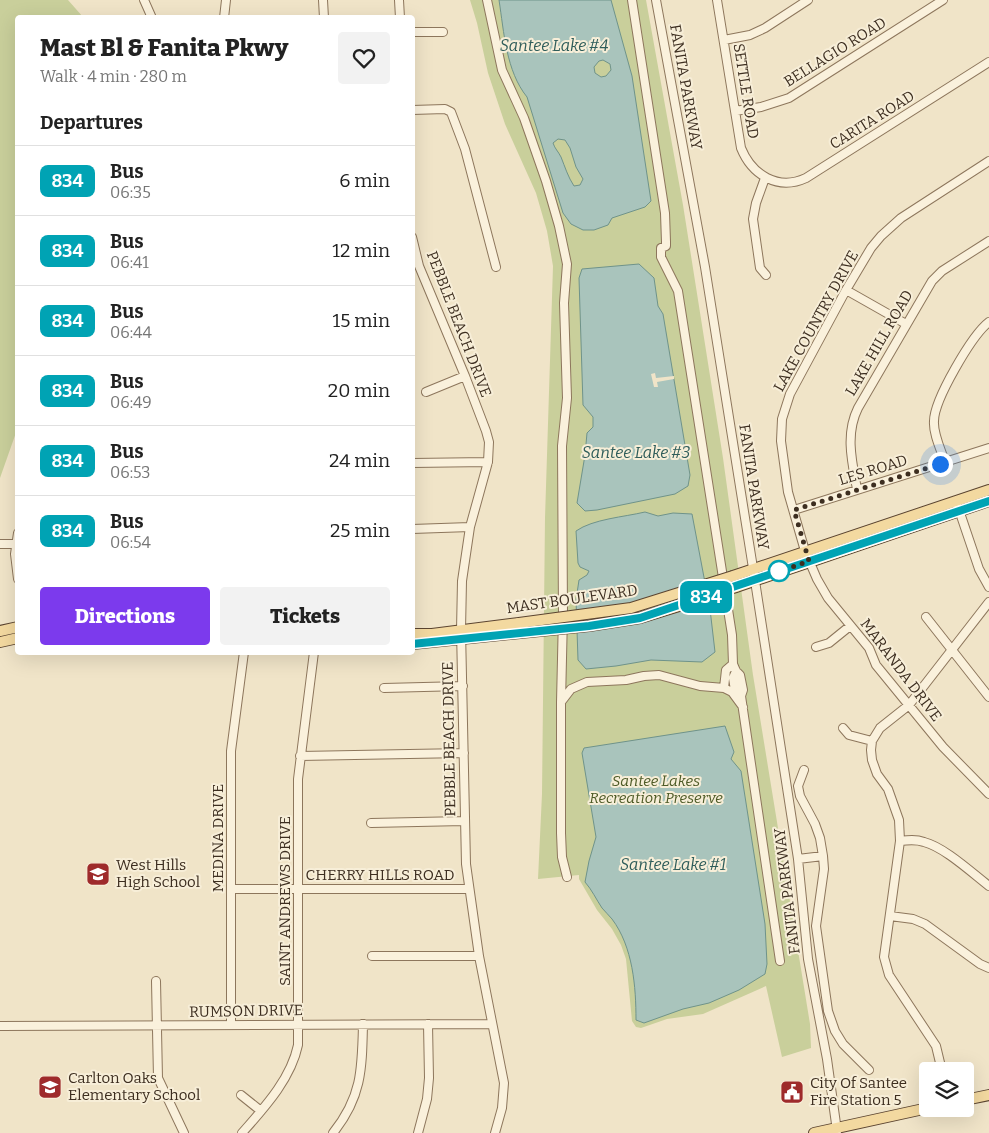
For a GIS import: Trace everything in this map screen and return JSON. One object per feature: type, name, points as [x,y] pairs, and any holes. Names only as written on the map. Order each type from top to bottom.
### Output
[{"type":"main road","name":"MAST BOULEVARD","points":[[415,643],[461,635],[519,628],[631,608],[734,581],[755,579],[807,556],[957,506],[989,490]]},
{"type":"main road","name":"MAST BOULEVARD","points":[[957,506],[989,501]]},
{"type":"main road","name":"MAST BOULEVARD","points":[[734,581],[753,568],[807,556]]},
{"type":"main road","points":[[0,631],[15,628]]},
{"type":"main road","name":"MAST BOULEVARD","points":[[415,634],[461,635]]},
{"type":"main road","points":[[0,642],[15,639]]},
{"type":"main road","points":[[974,1098],[989,1095]]},
{"type":"main road","points":[[814,1133],[837,1130],[919,1110]]},
{"type":"street","points":[[144,0],[151,15]]},
{"type":"street","points":[[224,15],[226,0]]},
{"type":"street","points":[[323,0],[324,15]]},
{"type":"street","points":[[400,0],[400,15]]},
{"type":"street","points":[[487,0],[502,70],[524,118],[546,181],[559,226],[566,264],[564,304],[567,398],[562,446],[561,832],[562,857],[568,877]]},
{"type":"street","points":[[632,0],[665,213],[666,246],[661,248],[661,257],[678,291],[732,635],[734,668],[740,675],[743,690],[741,696],[780,961]]},
{"type":"street","name":"FANITA PARKWAY","points":[[656,0],[705,267],[755,579],[798,859],[808,960],[827,1059],[837,1130]]},
{"type":"street","name":"SETTLE ROAD","points":[[718,0],[743,153],[752,167],[765,178]]},
{"type":"street","points":[[724,40],[750,35],[765,28],[808,0]]},
{"type":"street","name":"BELLAGIO ROAD","points":[[735,111],[761,107],[789,98],[943,0]]},
{"type":"street","points":[[415,32],[443,32]]},
{"type":"street","name":"CARITA ROAD","points":[[765,178],[784,183],[796,182],[806,178],[989,62]]},
{"type":"street","points":[[415,110],[445,109],[451,112],[465,149],[496,267]]},
{"type":"street","name":"LAKE COUNTRY DRIVE","points":[[807,556],[788,492],[781,447],[784,410],[795,383],[871,248],[901,218],[989,161]]},
{"type":"street","points":[[765,178],[753,218],[760,268],[766,275]]},
{"type":"street","name":"LAKE HILL ROAD","points":[[857,489],[850,444],[854,415],[932,281],[939,274],[989,241]]},
{"type":"street","name":"PEBBLE BEACH DRIVE","points":[[416,267],[465,376],[489,442],[488,462],[470,527],[462,581],[461,635],[464,820],[468,888],[479,956],[504,1083],[502,1108],[495,1133]]},
{"type":"street","points":[[846,290],[906,324]]},
{"type":"street","points":[[945,462],[934,422],[939,399],[974,339],[989,322]]},
{"type":"street","points":[[426,392],[465,376]]},
{"type":"street","name":"LES ROAD","points":[[794,510],[989,448]]},
{"type":"street","points":[[415,463],[488,462]]},
{"type":"street","points":[[957,506],[979,569],[989,587]]},
{"type":"street","points":[[415,529],[470,527]]},
{"type":"street","points":[[0,544],[15,544]]},
{"type":"street","name":"MARANDA DRIVE","points":[[807,556],[828,598],[868,648],[876,665],[943,747],[989,794]]},
{"type":"street","points":[[940,1062],[936,1046],[889,975],[884,957],[900,841],[899,820],[888,789],[877,774],[871,750],[872,741],[880,728],[909,705],[989,602]]},
{"type":"street","points":[[926,617],[989,697]]},
{"type":"street","points":[[816,647],[829,643],[850,626]]},
{"type":"street","name":"MEDINA DRIVE","points":[[231,1024],[231,751],[244,655]]},
{"type":"street","name":"SAINT ANDREWS DRIVE","points":[[242,1133],[261,1110],[292,1063],[298,1045],[298,779],[314,655]]},
{"type":"street","points":[[724,688],[726,670],[734,668]]},
{"type":"street","points":[[561,702],[570,689],[587,682],[626,680],[659,675],[700,686],[724,688],[732,692],[744,709]]},
{"type":"street","points":[[384,688],[463,686]]},
{"type":"street","points":[[843,728],[849,735],[872,741]]},
{"type":"street","points":[[300,756],[464,753]]},
{"type":"street","points":[[804,770],[798,786],[800,796],[815,824],[823,856],[824,869],[816,926],[828,1011],[835,1031],[843,1044],[868,1070]]},
{"type":"street","points":[[371,823],[464,820]]},
{"type":"street","points":[[900,841],[914,840],[939,848],[989,886]]},
{"type":"street","points":[[798,859],[823,856]]},
{"type":"street","name":"CHERRY HILLS ROAD","points":[[232,889],[468,888]]},
{"type":"street","points":[[890,916],[913,919],[925,924],[980,964],[989,968]]},
{"type":"street","points":[[372,956],[479,956]]},
{"type":"street","points":[[156,982],[158,1078],[184,1133]]},
{"type":"street","points":[[333,1133],[354,1098],[359,1083],[362,1062],[363,1024]]},
{"type":"street","points":[[418,1133],[427,1099],[430,1078],[428,1024]]},
{"type":"street","name":"RUMSON DRIVE","points":[[0,1026],[492,1024]]},
{"type":"street","points":[[241,1095],[261,1110]]},
{"type":"green space","points":[[0,0],[68,0],[81,15],[15,15],[15,436],[0,478]]},
{"type":"green space","name":"Santee Lakes Recreation Preserve","points":[[470,0],[646,0],[683,205],[723,458],[753,675],[810,1024],[811,1048],[782,1057],[766,986],[703,1014],[667,1019],[641,1028],[636,1027],[632,1021],[626,959],[621,945],[612,929],[597,910],[579,879],[579,875],[538,879],[542,794],[545,518],[553,266],[547,231],[536,193],[505,124],[488,73]]},
{"type":"water","name":"Santee Lake #4","points":[[499,0],[611,0],[632,76],[651,201],[645,207],[612,218],[608,225],[594,230],[583,230],[571,224],[563,213],[527,97],[514,75],[510,63]],"holes":[[[603,60],[610,64],[611,70],[606,76],[601,77],[595,73],[594,67],[599,61]],[[558,139],[565,140],[570,148],[576,167],[583,179],[580,185],[574,186],[570,179],[553,143]]]},
{"type":"water","name":"Santee Lake #3","points":[[639,264],[654,278],[658,306],[663,314],[690,475],[688,486],[675,494],[585,511],[577,503],[587,433],[593,427],[593,417],[583,405],[579,278],[582,269]]},
{"type":"water","points":[[645,512],[658,516],[673,513],[692,514],[710,609],[715,652],[702,662],[651,660],[586,669],[578,660],[576,600],[579,580],[587,575],[589,571],[580,567],[578,563],[576,531],[600,521]]},
{"type":"water","name":"Santee Lake #1","points":[[725,726],[734,752],[731,759],[741,771],[765,924],[767,964],[765,974],[739,990],[709,1003],[683,1009],[644,1023],[636,1020],[634,981],[625,942],[612,919],[602,908],[585,882],[596,837],[582,753],[584,748]]},
{"type":"pier","points":[[655,373],[656,378],[674,376],[674,379],[657,382],[658,387],[654,387],[651,374]]},
{"type":"bus line","name":"834","points":[[415,644],[589,626],[640,618],[989,501]]},
{"type":"place","name":"West Hills High School","points":[[98,874]]},
{"type":"place","name":"Carlton Oaks Elementary School","points":[[50,1087]]},
{"type":"place","name":"City Of Santee Fire Station 5","points":[[792,1092]]},
{"type":"route","points":[[779,571],[809,561],[794,510],[940,464]]}]
